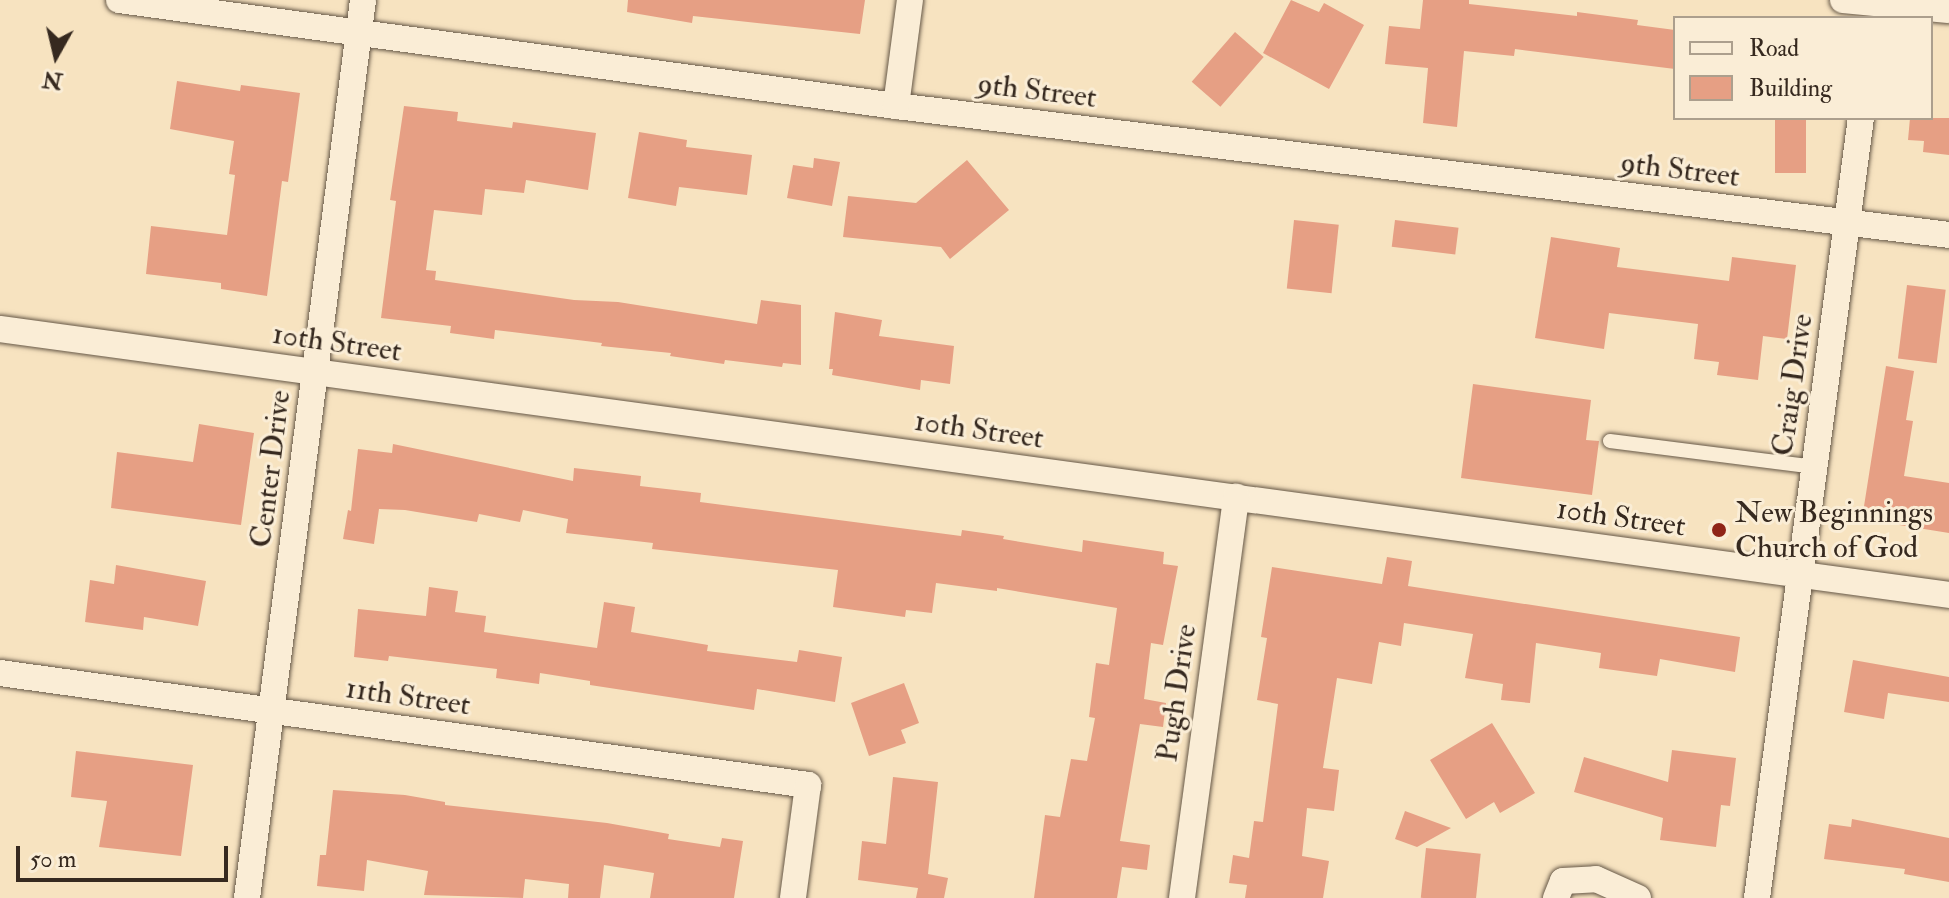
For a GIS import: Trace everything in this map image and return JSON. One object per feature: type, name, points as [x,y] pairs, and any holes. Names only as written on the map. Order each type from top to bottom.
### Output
[{"type":"street","name":"9th Street","points":[[119,0],[896,106],[1949,235]]},
{"type":"street","name":"Center Drive","points":[[247,898],[363,0]]},
{"type":"street","points":[[896,106],[910,0]]},
{"type":"street","points":[[1843,0],[1875,12],[1949,10]]},
{"type":"street","name":"Craig Drive","points":[[1757,898],[1861,120]]},
{"type":"street","name":"10th Street","points":[[0,329],[1949,595]]},
{"type":"street","name":"Pugh Drive","points":[[1182,898],[1236,497]]},
{"type":"street","name":"11th Street","points":[[0,673],[808,785],[793,898]]},
{"type":"street","points":[[1560,889],[1596,879],[1638,898]]},
{"type":"lane","points":[[1610,441],[1815,467]]},
{"type":"building","points":[[628,0],[865,0],[860,34],[693,16],[692,23],[627,12]]},
{"type":"building","points":[[1291,0],[1319,12],[1324,3],[1364,25],[1329,89],[1263,53]]},
{"type":"building","points":[[1423,0],[1469,0],[1469,4],[1638,20],[1637,25],[1673,30],[1673,69],[1515,49],[1514,56],[1464,51],[1457,127],[1423,123],[1428,68],[1385,64],[1389,26],[1420,29]]},
{"type":"building","points":[[1235,32],[1264,57],[1220,107],[1192,82]]},
{"type":"building","points":[[177,81],[240,91],[241,85],[300,93],[288,182],[282,181],[267,296],[221,289],[221,283],[146,274],[151,226],[227,235],[235,175],[229,174],[234,141],[170,129]]},
{"type":"building","points":[[404,106],[458,112],[457,121],[512,128],[513,122],[596,133],[588,190],[526,180],[524,193],[485,189],[482,215],[434,210],[426,270],[436,271],[435,280],[574,300],[618,302],[757,324],[761,300],[801,305],[801,365],[783,363],[782,367],[725,360],[724,364],[670,356],[671,353],[495,330],[494,339],[450,333],[451,326],[381,318],[396,201],[390,200]]},
{"type":"building","points":[[1949,118],[1949,155],[1923,152],[1924,141],[1908,140],[1910,120]]},
{"type":"building","points":[[1775,120],[1806,120],[1806,173],[1775,173]]},
{"type":"building","points":[[639,132],[687,140],[686,147],[752,155],[747,195],[679,187],[676,206],[628,198]]},
{"type":"building","points":[[814,158],[840,162],[832,206],[787,198],[793,165],[813,168]]},
{"type":"building","points":[[967,160],[1009,210],[950,259],[941,247],[843,237],[848,196],[916,203]]},
{"type":"building","points":[[1294,220],[1339,225],[1332,293],[1287,289]]},
{"type":"building","points":[[1395,220],[1459,228],[1455,255],[1392,247]]},
{"type":"building","points":[[1551,237],[1620,248],[1617,267],[1729,281],[1732,257],[1796,265],[1787,339],[1763,336],[1758,380],[1717,375],[1719,362],[1694,359],[1698,324],[1609,313],[1604,349],[1535,338]]},
{"type":"building","points":[[1907,285],[1946,290],[1937,363],[1898,358]]},
{"type":"building","points":[[835,312],[882,320],[879,336],[954,346],[950,384],[921,380],[920,390],[832,375],[833,369],[829,369]]},
{"type":"building","points":[[1886,366],[1914,371],[1906,420],[1913,421],[1904,476],[1949,483],[1949,533],[1862,519]]},
{"type":"building","points":[[1473,384],[1591,400],[1586,440],[1599,441],[1592,495],[1461,478]]},
{"type":"building","points":[[199,424],[254,433],[241,525],[111,508],[117,452],[193,462]]},
{"type":"building","points":[[393,444],[573,481],[574,468],[641,476],[640,486],[701,493],[700,502],[961,536],[962,530],[1082,552],[1083,540],[1164,552],[1163,564],[1178,566],[1163,645],[1151,643],[1144,699],[1166,703],[1163,727],[1140,724],[1120,841],[1150,845],[1147,870],[1122,867],[1117,898],[1034,898],[1045,815],[1060,817],[1071,759],[1087,761],[1095,718],[1089,717],[1096,663],[1109,665],[1117,608],[997,588],[997,591],[936,583],[932,613],[906,610],[905,617],[833,607],[838,570],[652,549],[653,543],[566,533],[568,519],[523,510],[520,522],[479,514],[477,522],[405,510],[379,509],[374,544],[343,539],[348,510],[351,511],[358,449],[392,453]]},
{"type":"building","points":[[1387,557],[1412,561],[1408,586],[1740,637],[1735,672],[1660,659],[1657,676],[1599,668],[1601,653],[1536,643],[1530,703],[1501,700],[1503,684],[1465,678],[1473,634],[1404,623],[1401,646],[1379,642],[1372,684],[1337,678],[1323,768],[1339,770],[1334,811],[1307,808],[1302,856],[1329,861],[1323,898],[1245,898],[1247,885],[1229,883],[1233,855],[1249,858],[1254,821],[1263,822],[1278,704],[1257,700],[1267,638],[1261,637],[1272,567],[1382,584]]},
{"type":"building","points":[[116,565],[206,581],[198,626],[144,617],[143,630],[85,622],[90,580],[114,584]]},
{"type":"building","points":[[429,587],[458,591],[455,612],[486,616],[484,632],[597,648],[604,602],[635,607],[631,632],[708,645],[707,651],[797,662],[799,650],[842,657],[835,702],[757,689],[754,710],[590,685],[590,681],[540,673],[539,684],[496,678],[497,669],[389,656],[388,661],[354,657],[358,609],[426,616]]},
{"type":"building","points":[[1853,660],[1949,677],[1949,702],[1888,693],[1884,719],[1844,712]]},
{"type":"building","points":[[904,683],[919,723],[901,730],[906,743],[869,756],[851,703]]},
{"type":"building","points":[[1492,723],[1535,793],[1500,813],[1494,802],[1466,819],[1430,760]]},
{"type":"building","points":[[1672,750],[1736,758],[1730,806],[1721,805],[1716,847],[1660,840],[1663,818],[1574,792],[1584,757],[1668,782]]},
{"type":"building","points":[[76,751],[193,765],[181,856],[99,847],[107,801],[71,797]]},
{"type":"building","points":[[893,777],[938,782],[928,874],[948,878],[944,898],[916,898],[918,888],[858,880],[862,841],[886,844]]},
{"type":"building","points":[[333,790],[405,795],[445,802],[445,805],[607,823],[669,834],[668,839],[720,847],[722,838],[743,841],[734,898],[650,898],[654,873],[604,865],[600,898],[568,898],[569,884],[525,879],[523,898],[424,895],[428,871],[367,860],[364,891],[317,886],[320,855],[326,855]]},
{"type":"building","points":[[1405,811],[1451,828],[1417,847],[1395,839]]},
{"type":"building","points":[[1852,819],[1949,838],[1949,882],[1904,874],[1905,869],[1824,859],[1829,824],[1851,827]]},
{"type":"building","points":[[1426,848],[1481,854],[1476,898],[1421,898]]},
{"type":"place","name":"New Beginnings Church of God","points":[[1719,530]]}]
